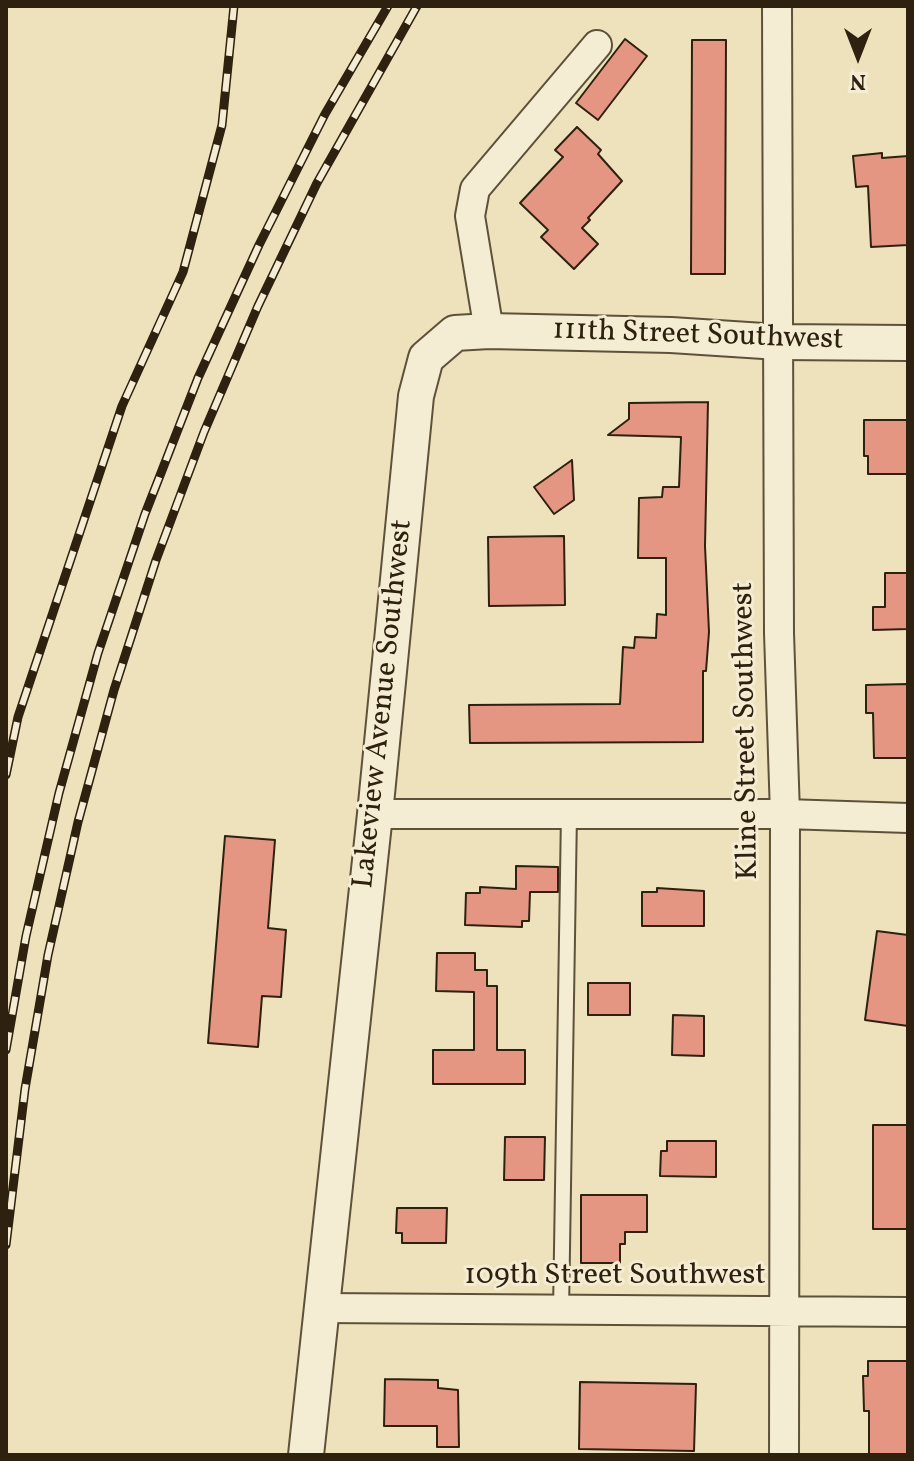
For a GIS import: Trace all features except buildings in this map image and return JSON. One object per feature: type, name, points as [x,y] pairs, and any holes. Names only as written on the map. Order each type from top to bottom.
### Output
[{"type":"street","name":"Kline Street Southwest","points":[[777,6],[779,633],[785,814],[784,1455]]},
{"type":"street","points":[[489,331],[470,216],[475,189],[597,45]]},
{"type":"street","name":"111th Street Southwest","points":[[489,331],[671,335],[779,342],[908,343]]},
{"type":"street","name":"Lakeview Avenue Southwest","points":[[306,1455],[420,376],[426,358],[455,333],[489,331]]},
{"type":"street","points":[[375,814],[785,814],[908,818]]},
{"type":"street","name":"109th Street Southwest","points":[[322,1308],[908,1312]]},
{"type":"lane","points":[[561,1311],[569,813]]},
{"type":"railway","points":[[6,775],[18,717],[122,406],[183,272],[222,125],[234,6]]},
{"type":"railway","points":[[6,1050],[26,936],[59,793],[98,653],[145,514],[198,378],[259,245],[325,114],[388,6]]},
{"type":"railway","points":[[6,1245],[25,1089],[48,955],[78,822],[114,690],[156,560],[204,432],[258,306],[317,183],[417,6]]}]
